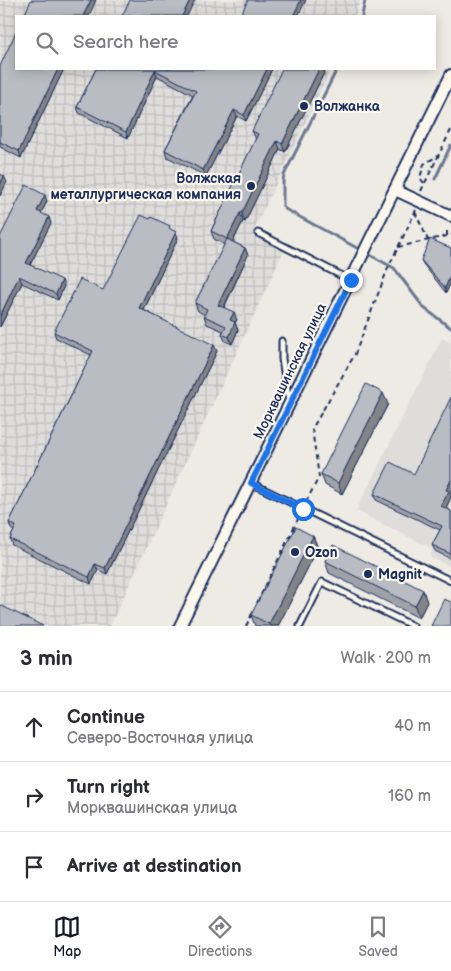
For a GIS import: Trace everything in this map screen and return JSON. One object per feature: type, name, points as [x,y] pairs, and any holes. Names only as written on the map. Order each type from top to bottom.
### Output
[{"type":"street","name":"Морквашинская улица","points":[[180,626],[451,75]]},
{"type":"street","points":[[395,190],[451,216]]},
{"type":"lane","points":[[258,233],[351,280]]},
{"type":"lane","points":[[282,341],[282,359],[289,405]]},
{"type":"lane","points":[[251,483],[451,581]]},
{"type":"lane","points":[[300,626],[322,582],[413,626]]},
{"type":"path","points":[[246,626],[319,477],[312,429],[355,354],[390,262],[420,201],[424,183],[451,130]]},
{"type":"path","points":[[424,183],[420,178],[424,164],[439,155]]},
{"type":"path","points":[[415,212],[428,240]]},
{"type":"path","points":[[447,230],[447,236]]},
{"type":"path","points":[[398,247],[451,235]]},
{"type":"shaded area","points":[[0,0],[361,0],[355,15],[15,15],[15,70],[331,70],[253,232],[285,248],[110,626],[0,626]]},
{"type":"shaded area","points":[[442,338],[451,343],[451,567],[430,557],[433,549],[356,511]]},
{"type":"building","points":[[31,0],[91,0],[84,15],[24,15]]},
{"type":"building","points":[[130,0],[190,0],[182,15],[122,15]]},
{"type":"building","points":[[248,0],[301,0],[294,15],[240,15]]},
{"type":"building","points":[[15,34],[15,70],[58,70],[19,151],[0,142],[0,66]]},
{"type":"building","points":[[96,70],[155,70],[126,132],[77,107]]},
{"type":"building","points":[[155,70],[266,70],[244,115],[234,110],[203,170],[165,150],[196,91]]},
{"type":"building","name":"Волжская металлургическая компания","points":[[282,70],[319,70],[282,144],[277,141],[242,213],[240,213],[227,239],[211,231],[258,134],[252,131]]},
{"type":"building","points":[[0,174],[4,176],[0,185]]},
{"type":"building","points":[[26,185],[45,195],[37,211],[49,217],[26,263],[62,280],[56,294],[19,276],[0,316],[0,237]]},
{"type":"building","points":[[141,215],[150,219],[151,217],[170,226],[169,228],[176,232],[139,308],[214,345],[105,568],[95,564],[89,577],[10,539],[16,526],[9,523],[93,351],[54,332],[80,279],[103,290]]},
{"type":"building","points":[[227,239],[245,248],[218,305],[234,312],[230,320],[235,322],[229,337],[222,334],[226,326],[204,316],[207,309],[195,303]]},
{"type":"building","points":[[430,239],[451,248],[451,274],[445,288],[421,260]]},
{"type":"building","points":[[366,384],[383,393],[338,483],[321,474]]},
{"type":"building","points":[[451,397],[451,480],[446,490],[449,491],[441,506],[451,511],[451,554],[432,545],[442,526],[374,494],[390,462],[414,474]]},
{"type":"building","points":[[296,527],[313,536],[269,624],[251,615]]},
{"type":"building","points":[[333,545],[423,590],[415,606],[325,561]]},
{"type":"building","points":[[444,599],[451,602],[451,626],[431,626]]},
{"type":"building","points":[[0,605],[43,626],[0,626]]},
{"type":"waterway","points":[[362,15],[365,0]]},
{"type":"waterway","points":[[336,70],[284,175],[283,206],[285,209],[394,268],[424,308],[451,328]]},
{"type":"waterway","points":[[435,179],[451,145]]},
{"type":"place","name":"Волжанка","points":[[304,106]]},
{"type":"place","name":"Волжская металлургическая компания","points":[[251,186]]},
{"type":"place","name":"Ozon","points":[[295,552]]},
{"type":"place","name":"Magnit","points":[[368,574]]},
{"type":"route","points":[[303,509],[251,483],[351,280]]}]
